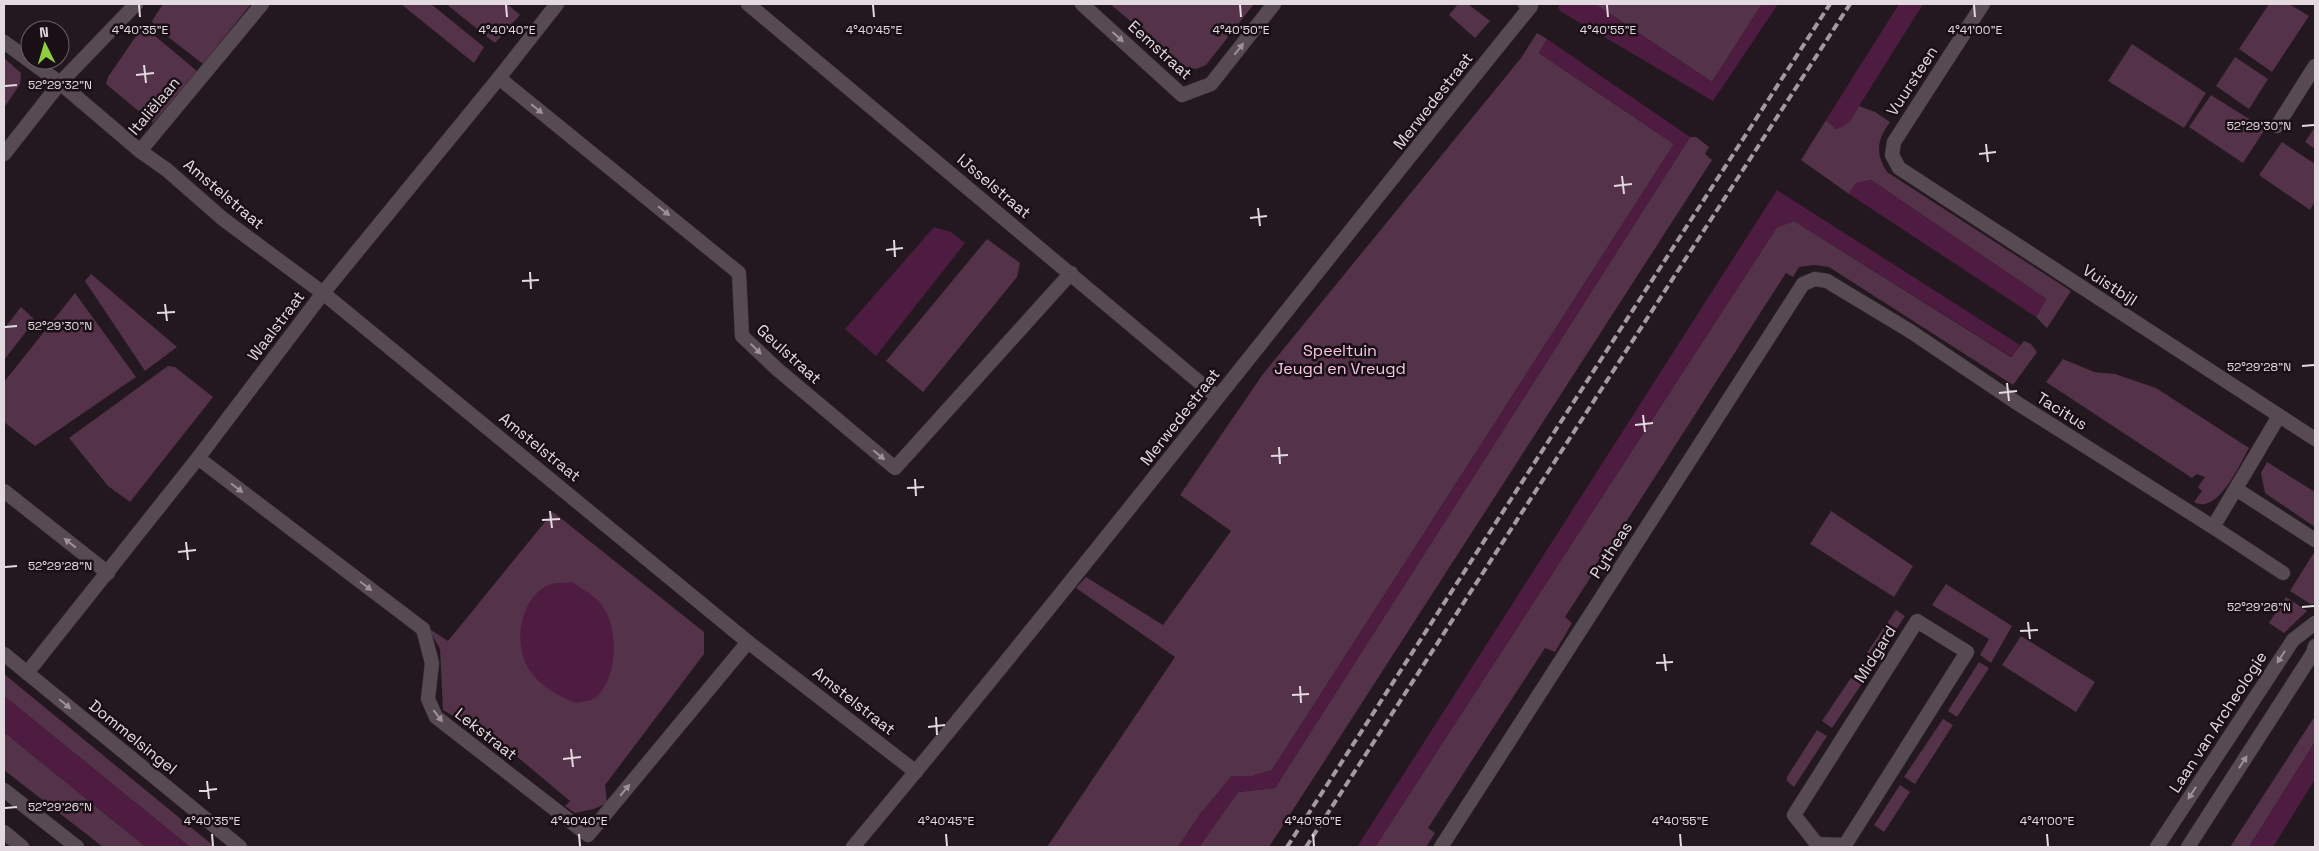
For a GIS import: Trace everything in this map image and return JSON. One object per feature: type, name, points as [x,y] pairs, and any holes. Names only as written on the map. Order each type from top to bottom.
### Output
[{"type":"street","points":[[4,154],[60,83],[136,4]]},
{"type":"street","name":"Italiëlaan","points":[[4,42],[60,83],[140,151],[262,4]]},
{"type":"street","name":"Waalstraat","points":[[27,673],[198,458],[323,294],[500,78],[557,4]]},
{"type":"street","name":"IJsselstraat","points":[[748,4],[1217,397]]},
{"type":"street","name":"Eemstraat","points":[[1082,4],[1182,95],[1211,84],[1274,4]]},
{"type":"street","name":"Vuursteen","points":[[1892,155],[1894,142],[1983,4]]},
{"type":"street","name":"Merwedestraat","points":[[854,847],[1125,516],[1217,397],[1364,217],[1528,5]]},
{"type":"street","points":[[2277,126],[2315,66]]},
{"type":"street","name":"Geulstraat","points":[[500,78],[739,273],[742,336],[777,369],[895,468],[1071,273]]},
{"type":"street","name":"Amstelstraat","points":[[140,151],[167,170],[223,219],[323,294],[748,642],[916,772]]},
{"type":"street","name":"Vuistbijl","points":[[1892,155],[1899,168],[2315,439]]},
{"type":"street","name":"Tacitus","points":[[1815,279],[1827,281],[1910,331],[2017,403],[2283,573]]},
{"type":"street","name":"Pytheas","points":[[1441,847],[1803,284],[1815,279]]},
{"type":"street","points":[[2212,527],[2279,416]]},
{"type":"street","name":"Lekstraat","points":[[198,458],[423,629],[432,663],[428,699],[436,717],[588,835],[748,642]]},
{"type":"street","points":[[2236,489],[2315,540]]},
{"type":"street","points":[[4,491],[108,573]]},
{"type":"street","name":"Midgard","points":[[1917,621],[1967,652],[1845,845],[1818,846],[1794,815],[1917,621]]},
{"type":"street","name":"Laan van Archeologie","points":[[2157,847],[2293,640],[2315,623]]},
{"type":"street","points":[[2188,847],[2313,653],[2315,646]]},
{"type":"street","name":"Dommelsingel","points":[[4,654],[240,847]]},
{"type":"street","points":[[4,790],[77,847]]},
{"type":"street","points":[[4,832],[22,847]]},
{"type":"green space","points":[[163,4],[251,4],[203,64],[154,26],[152,21]]},
{"type":"green space","points":[[401,4],[431,4],[484,47],[474,63]]},
{"type":"green space","points":[[446,4],[507,4],[520,15],[495,43]]},
{"type":"green space","points":[[1110,4],[1254,4],[1206,65],[1196,69],[1186,67]]},
{"type":"green space","points":[[1458,4],[1468,4],[1490,21],[1475,38],[1449,15]]},
{"type":"green space","points":[[1595,4],[1762,4],[1712,82]]},
{"type":"green space","points":[[2269,4],[2289,4],[2309,16],[2272,72],[2239,49]]},
{"type":"green space","points":[[143,26],[197,71],[153,123],[106,84],[108,77]]},
{"type":"green space","name":"Speeltuin Jeugd en Vreugd","points":[[1537,33],[1547,39],[1539,53],[1674,144],[1272,770],[1253,776],[1232,776],[1201,813],[1178,847],[1047,847],[1175,657],[1076,588],[1086,577],[1163,625],[1231,531],[1180,495],[1263,374],[1521,58]]},
{"type":"green space","points":[[2132,44],[2206,93],[2184,128],[2108,81]]},
{"type":"green space","points":[[2235,57],[2268,79],[2249,109],[2216,86]]},
{"type":"green space","points":[[4,58],[21,73],[20,84],[4,108]]},
{"type":"green space","points":[[2211,95],[2265,129],[2243,163],[2189,127]]},
{"type":"green space","points":[[1859,106],[1875,112],[1890,122],[1882,135],[1879,147],[1879,153],[1887,172],[2071,291],[2047,328],[2036,317],[2046,299],[1871,180],[1856,183],[1849,194],[1801,160],[1826,120],[1836,129],[1849,122]]},
{"type":"green space","points":[[2315,127],[2315,149],[2305,142]]},
{"type":"green space","points":[[1690,137],[1696,137],[1709,147],[1705,154],[1712,160],[1269,847],[1199,847],[1238,792],[1275,788]]},
{"type":"green space","points":[[2282,142],[2315,164],[2315,201],[2310,210],[2259,175]]},
{"type":"green space","points":[[1794,221],[2011,357],[2024,341],[2031,344],[2037,352],[2013,385],[1829,267],[1814,265],[1799,267],[1793,277],[1786,273],[1565,617],[1572,623],[1555,652],[1545,648],[1428,828],[1435,833],[1426,847],[1375,847],[1777,227]]},
{"type":"green space","points":[[987,239],[1020,263],[1017,277],[923,392],[886,361]]},
{"type":"green space","points":[[91,274],[177,347],[145,371],[85,281]]},
{"type":"green space","points":[[75,293],[136,377],[35,446],[4,422],[4,382]]},
{"type":"green space","points":[[21,307],[35,320],[4,360],[4,329]]},
{"type":"green space","points":[[2063,359],[2094,372],[2115,374],[2156,388],[2249,448],[2227,486],[2211,501],[2203,504],[2194,502],[2202,491],[2198,487],[2205,477],[2197,474],[2192,478],[2046,382]]},
{"type":"green space","points":[[168,366],[175,367],[213,397],[130,502],[108,486],[69,438]]},
{"type":"green space","points":[[2267,462],[2315,492],[2315,527],[2265,493],[2261,473]]},
{"type":"green space","points":[[1831,511],[1913,566],[1894,597],[1810,544]]},
{"type":"green space","points":[[553,512],[704,632],[704,654],[605,785],[607,803],[594,809],[575,813],[565,806],[570,801],[472,719],[458,719],[443,710],[440,649],[428,628],[448,641]]},
{"type":"green space","points":[[2313,554],[2315,554],[2315,602],[2312,605],[2290,591]]},
{"type":"green space","points":[[1946,584],[2012,626],[1991,663],[1980,655],[1989,639],[1932,605]]},
{"type":"green space","points":[[2286,597],[2307,611],[2284,633],[2269,623]]},
{"type":"green space","points":[[1896,610],[1905,616],[1875,661],[1866,654]]},
{"type":"green space","points":[[2021,636],[2095,682],[2076,712],[2002,665]]},
{"type":"green space","points":[[1979,662],[1989,668],[1957,717],[1948,711]]},
{"type":"green space","points":[[1861,663],[1871,670],[1832,728],[1822,721]]},
{"type":"green space","points":[[4,674],[215,847],[190,847],[4,696]]},
{"type":"green space","points":[[2315,716],[2315,742],[2249,847],[2230,847]]},
{"type":"green space","points":[[1943,719],[1953,725],[1915,784],[1904,777]]},
{"type":"green space","points":[[1817,730],[1827,736],[1794,787],[1787,781],[1787,777]]},
{"type":"green space","points":[[4,732],[146,847],[103,847],[4,770]]},
{"type":"green space","points":[[1900,785],[1910,792],[1884,832],[1874,825]]},
{"type":"shaded area","points":[[1561,4],[1595,4],[1712,82],[1762,4],[1778,4],[1713,101],[1560,11],[1558,7]]},
{"type":"shaded area","points":[[1899,4],[1923,4],[1849,122],[1836,129],[1826,120]]},
{"type":"shaded area","points":[[1547,39],[1690,137],[1275,788],[1238,792],[1199,847],[1178,847],[1201,813],[1232,776],[1253,776],[1272,770],[1674,144],[1539,53]]},
{"type":"shaded area","points":[[1871,180],[2046,299],[2036,317],[1849,194],[1856,183]]},
{"type":"shaded area","points":[[1777,190],[2020,345],[2012,357],[1794,221],[1777,227],[1375,847],[1357,847]]},
{"type":"shaded area","points":[[934,227],[951,232],[965,243],[876,356],[845,329]]},
{"type":"shaded area","points":[[573,582],[598,601],[607,614],[611,625],[614,652],[609,678],[603,689],[595,698],[576,703],[543,685],[534,676],[527,666],[520,641],[524,615],[536,593],[549,585]]},
{"type":"shaded area","points":[[4,696],[190,847],[146,847],[4,732]]},
{"type":"shaded area","points":[[2315,742],[2315,779],[2273,847],[2249,847]]},
{"type":"railway","points":[[1287,847],[1830,4]]},
{"type":"railway","points":[[1306,847],[1850,4]]}]
